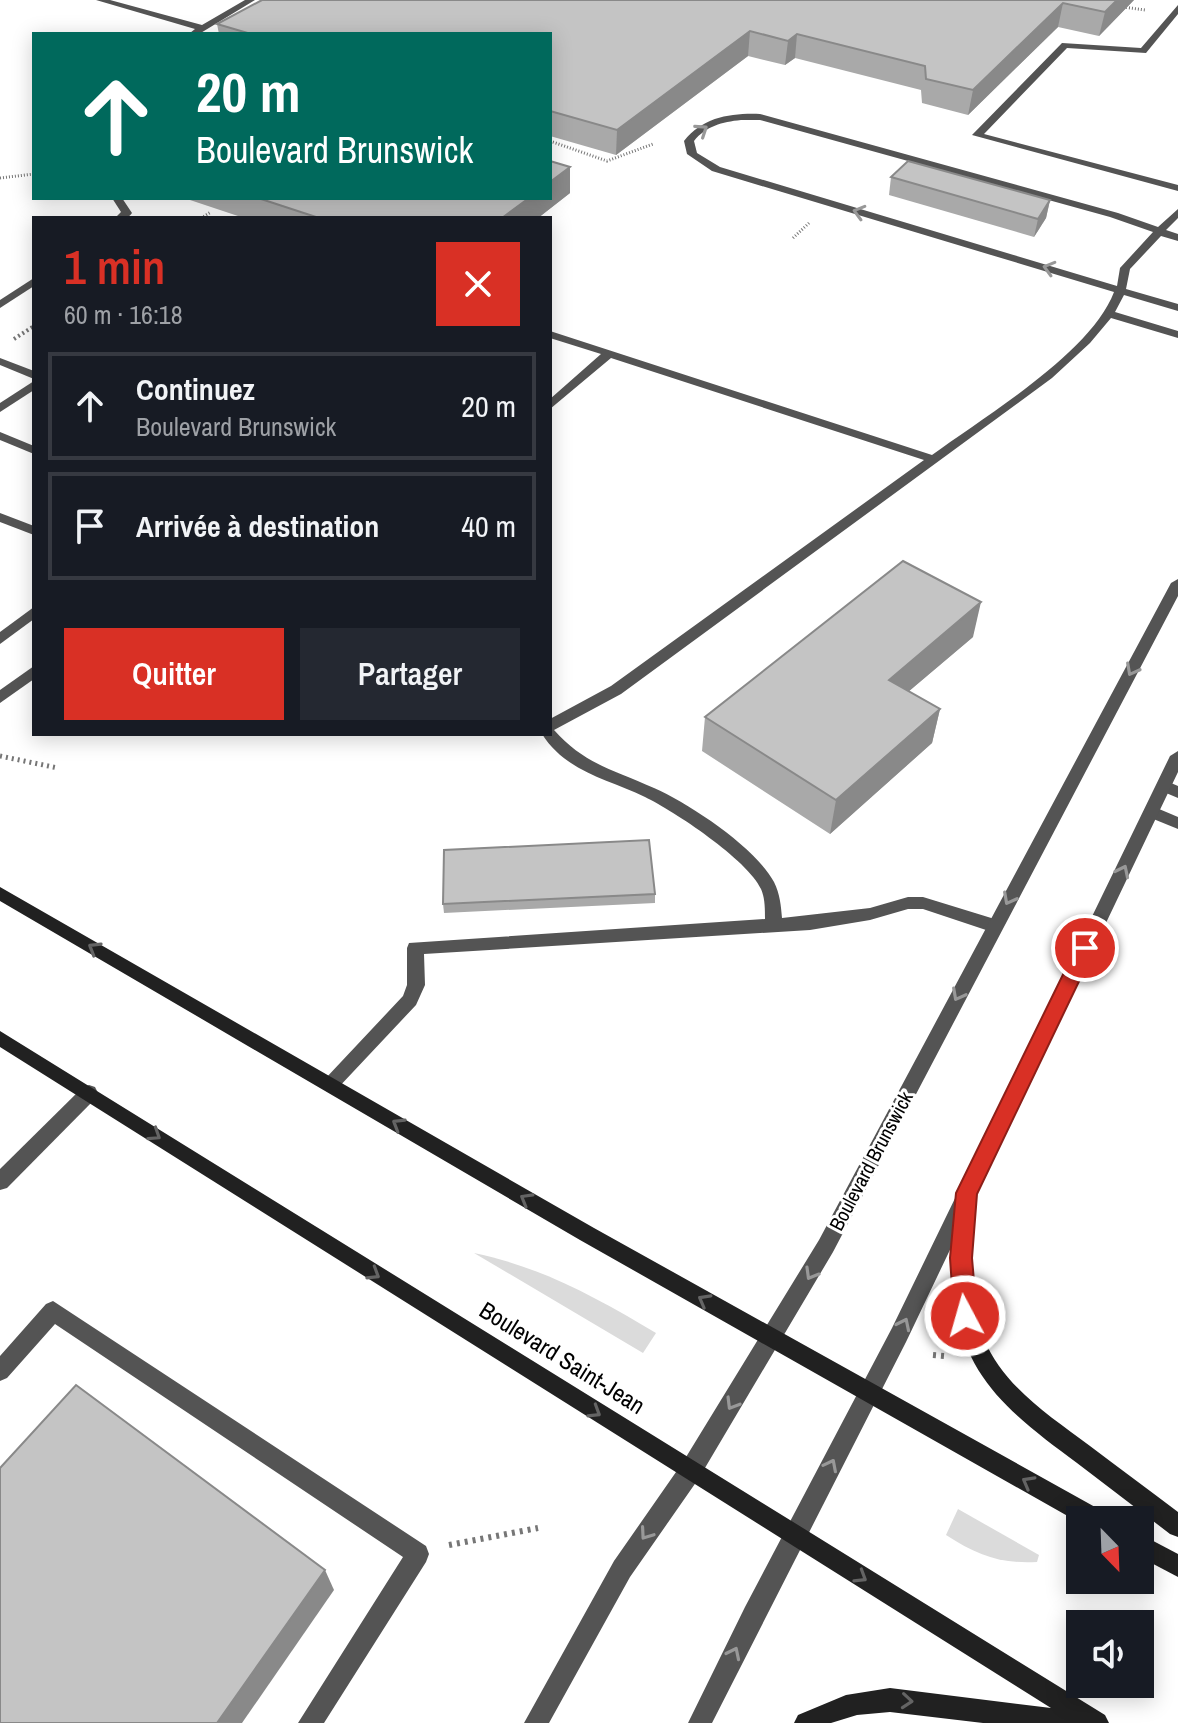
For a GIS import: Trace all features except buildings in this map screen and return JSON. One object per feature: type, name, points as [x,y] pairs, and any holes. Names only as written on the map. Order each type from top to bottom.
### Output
[{"type":"main road","points":[[0,893],[587,1234],[1071,1506]]},
{"type":"main road","name":"Boulevard Saint-Jean","points":[[0,1038],[1097,1723]]},
{"type":"main road","points":[[966,1193],[961,1293],[976,1346],[992,1375],[1009,1397],[1027,1412],[1178,1526]]},
{"type":"main road","points":[[1154,1553],[1178,1566]]},
{"type":"main road","points":[[806,1723],[830,1710],[865,1701],[890,1700],[1080,1723]]},
{"type":"street","points":[[100,0],[203,28]]},
{"type":"street","points":[[196,32],[251,0]]},
{"type":"street","points":[[1176,11],[1143,51],[1065,45],[977,135],[1178,188]]},
{"type":"street","points":[[1178,238],[1114,215],[760,117],[722,120],[701,128],[689,141],[692,154],[716,169],[1178,308]]},
{"type":"street","points":[[118,200],[127,213],[123,216]]},
{"type":"street","points":[[552,725],[616,690],[1048,376],[1110,314],[1124,290],[1125,268],[1178,212]]},
{"type":"street","points":[[0,305],[32,282]]},
{"type":"street","points":[[1110,314],[1178,335]]},
{"type":"street","points":[[552,335],[933,459]]},
{"type":"street","points":[[552,403],[609,353]]},
{"type":"street","points":[[0,361],[32,374]]},
{"type":"street","points":[[0,408],[32,386]]},
{"type":"street","points":[[0,436],[32,449]]},
{"type":"street","points":[[0,517],[32,530]]},
{"type":"street","name":"Boulevard Brunswick","points":[[536,1723],[622,1569],[691,1470],[826,1246],[1178,583]]},
{"type":"street","points":[[0,639],[32,614]]},
{"type":"street","points":[[0,698],[32,673]]},
{"type":"street","points":[[550,736],[557,745],[591,769],[606,778],[660,798],[737,852],[764,879],[773,902],[774,925]]},
{"type":"street","points":[[700,1723],[899,1335],[1152,812],[1171,789],[1178,756]]},
{"type":"street","points":[[1152,812],[1178,823]]},
{"type":"street","points":[[331,1084],[410,1000],[416,985],[415,948],[842,919],[908,903],[923,903],[995,926]]},
{"type":"street","points":[[0,1182],[89,1093]]},
{"type":"street","points":[[0,1371],[53,1311],[418,1554],[310,1723]]},
{"type":"path","points":[[1113,5],[1176,11]]},
{"type":"path","points":[[552,142],[607,161],[653,144]]},
{"type":"path","points":[[0,178],[32,174]]},
{"type":"path","points":[[204,216],[211,212]]},
{"type":"path","points":[[793,238],[806,226]]},
{"type":"path","points":[[0,756],[58,768]]},
{"type":"path","points":[[454,1544],[538,1528]]},
{"type":"shaded area","points":[[474,1253],[546,1275],[656,1333],[643,1353]]},
{"type":"shaded area","points":[[958,1509],[1039,1555],[1037,1562],[989,1557],[946,1535]]},
{"type":"route","points":[[965,1316],[961,1293],[961,1258],[966,1193],[1085,948]]}]
